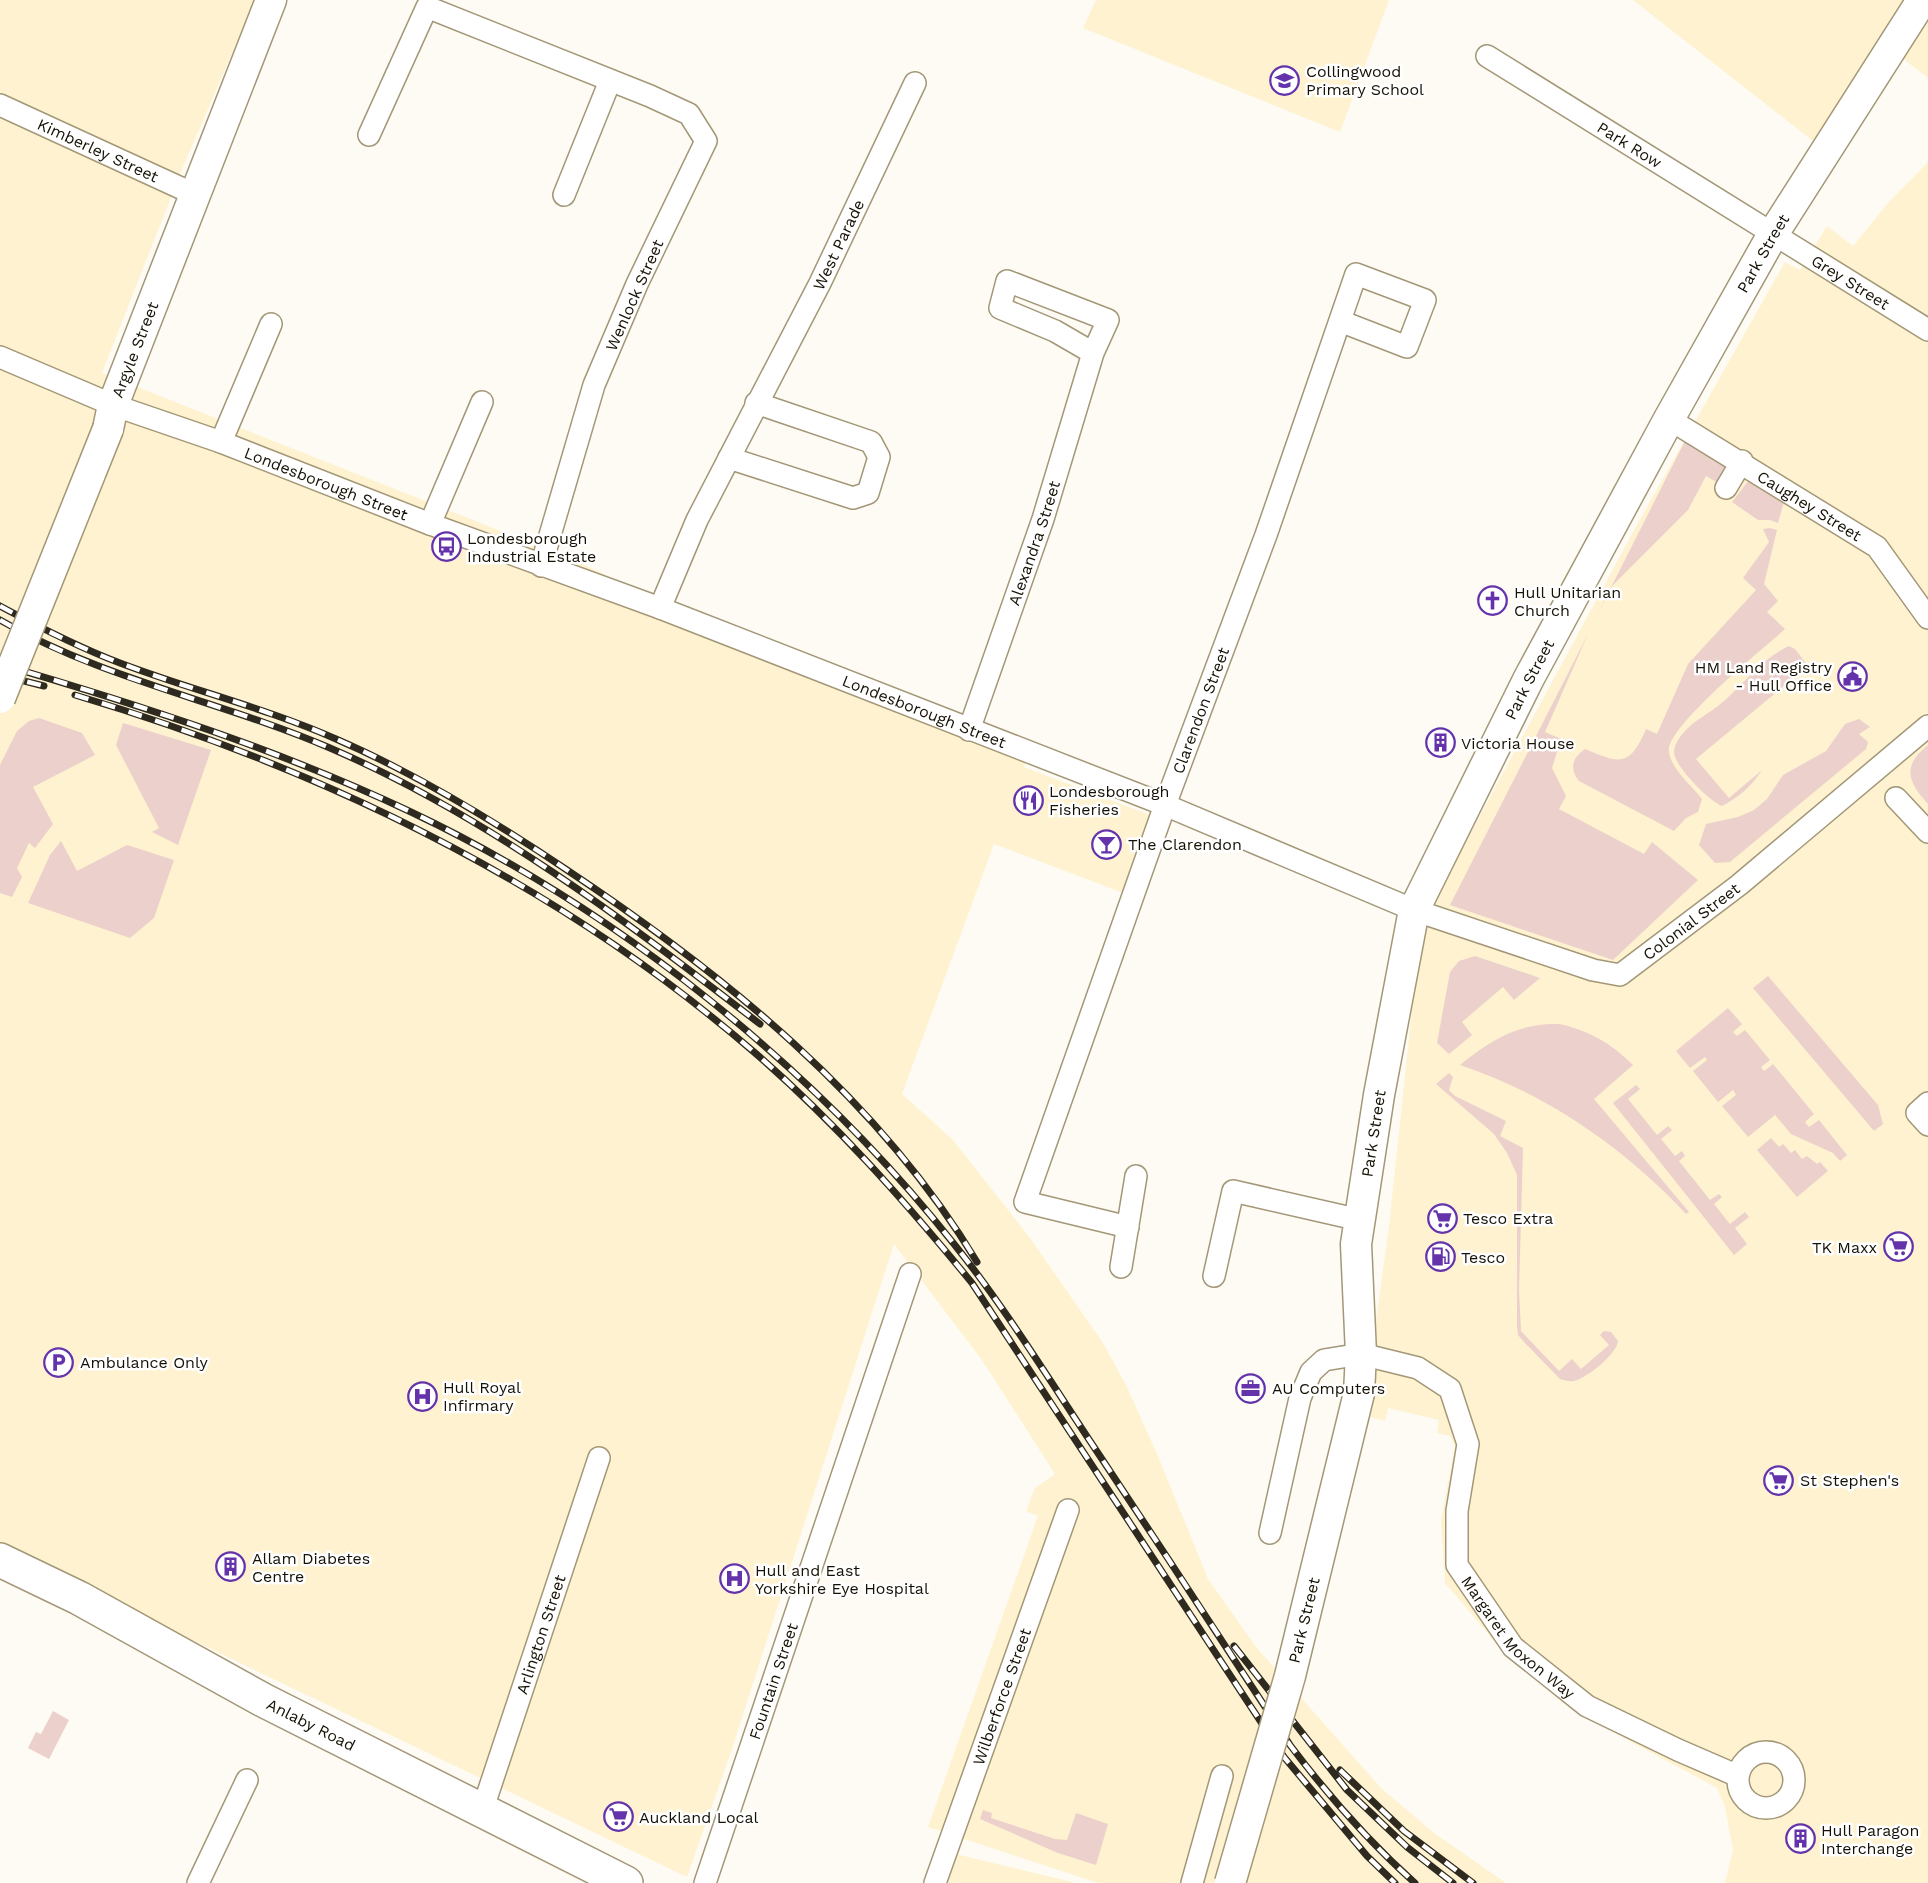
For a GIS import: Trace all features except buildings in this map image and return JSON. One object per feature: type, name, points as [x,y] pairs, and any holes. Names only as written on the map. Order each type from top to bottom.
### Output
[{"type":"main road","name":"Anlaby Road","points":[[0,1560],[79,1598],[263,1700],[626,1883]]},
{"type":"street","name":"Argyle Street","points":[[0,698],[271,0]]},
{"type":"street","name":"Park Street","points":[[1230,1883],[1290,1676],[1359,1393],[1361,1354],[1356,1244],[1379,1095],[1413,910],[1529,678],[1669,419],[1773,234],[1920,6]]},
{"type":"street","name":"Wenlock Street","points":[[369,135],[428,7],[689,114],[706,141],[637,284],[594,385],[541,566]]},
{"type":"street","name":"Park Row","points":[[1487,56],[1773,234]]},
{"type":"street","points":[[564,195],[610,81]]},
{"type":"street","name":"West Parade","points":[[660,608],[697,520],[820,283],[915,84]]},
{"type":"street","name":"Kimberley Street","points":[[0,105],[196,195]]},
{"type":"street","name":"Grey Street","points":[[1773,234],[1928,330]]},
{"type":"street","name":"Alexandra Street","points":[[969,730],[1043,519],[1094,353],[1108,320],[1007,281],[1000,308],[1055,331],[1094,353]]},
{"type":"street","name":"Clarendon Street","points":[[1128,1227],[1025,1202],[1165,805],[1250,579],[1340,321]]},
{"type":"street","points":[[221,442],[271,324]]},
{"type":"street","name":"Londesborough Street","points":[[0,357],[111,417],[221,442],[541,566],[660,608],[1165,805],[1413,910]]},
{"type":"street","points":[[430,524],[482,402]]},
{"type":"street","points":[[729,458],[853,498],[868,493],[879,457],[871,442],[756,403]]},
{"type":"street","name":"Caughey Street","points":[[1669,419],[1742,461],[1877,547],[1928,618]]},
{"type":"street","points":[[1726,488],[1742,461]]},
{"type":"street","name":"Colonial Street","points":[[1413,910],[1593,970],[1620,975],[1739,885],[1928,726]]},
{"type":"street","points":[[1896,798],[1928,832]]},
{"type":"street","points":[[1928,1103],[1917,1113],[1928,1125]]},
{"type":"street","points":[[1121,1268],[1136,1176]]},
{"type":"street","points":[[1214,1276],[1233,1191],[1360,1220]]},
{"type":"street","name":"Fountain Street","points":[[705,1883],[910,1274]]},
{"type":"street","points":[[1270,1533],[1300,1398],[1311,1372],[1323,1360],[1361,1354]]},
{"type":"street","name":"Margaret Moxon Way","points":[[1361,1354],[1418,1368],[1450,1389],[1468,1444],[1457,1511],[1457,1565],[1514,1647],[1587,1706],[1738,1776]]},
{"type":"street","name":"Arlington Street","points":[[482,1810],[599,1458]]},
{"type":"street","name":"Wilberforce Street","points":[[935,1883],[1068,1510]]},
{"type":"street","points":[[1192,1883],[1222,1776]]},
{"type":"street","points":[[198,1883],[247,1780]]},
{"type":"shaded area","points":[[0,0],[255,0],[183,167],[102,373],[569,558],[684,611],[1032,742],[1024,767],[1150,815],[1123,893],[994,844],[902,1094],[953,1140],[1030,1238],[1103,1343],[1127,1387],[1160,1461],[1208,1579],[1256,1647],[1382,1789],[1434,1833],[1506,1883],[1098,1883],[928,1827],[1038,1516],[1026,1511],[1035,1488],[1055,1474],[982,1360],[894,1244],[732,1749],[687,1877],[0,1548]]},
{"type":"shaded area","name":"Collingwood Primary School","points":[[1096,0],[1389,0],[1340,132],[1083,28]]},
{"type":"shaded area","points":[[1633,0],[1906,0],[1928,22],[1928,78],[1879,40],[1831,118],[1813,141]]},
{"type":"shaded area","points":[[1928,162],[1928,1883],[1725,1883],[1733,1850],[1725,1807],[1717,1788],[1572,1710],[1508,1657],[1445,1583],[1441,1521],[1455,1446],[1450,1436],[1437,1433],[1439,1420],[1388,1408],[1385,1421],[1363,1415],[1389,1226],[1421,925],[1634,530],[1785,262],[1800,270],[1827,226],[1853,246],[1888,203]]},
{"type":"shaded area","points":[[1687,437],[1726,462],[1718,483],[1706,476],[1688,510],[1613,585],[1594,621]]},
{"type":"shaded area","points":[[1749,480],[1785,498],[1778,523],[1758,520],[1732,502]]},
{"type":"shaded area","points":[[1763,529],[1777,530],[1764,584],[1778,601],[1767,612],[1785,629],[1718,688],[1683,724],[1672,740],[1669,751],[1673,764],[1702,799],[1698,812],[1686,818],[1674,831],[1579,781],[1573,764],[1577,756],[1585,749],[1607,758],[1623,759],[1635,750],[1646,729],[1657,734],[1688,664],[1756,590],[1743,578],[1769,542]]},
{"type":"shaded area","points":[[1588,634],[1545,732],[1561,739],[1552,768],[1566,796],[1559,809],[1644,854],[1652,842],[1698,880],[1613,960],[1450,905]]},
{"type":"shaded area","points":[[1789,646],[1795,649],[1808,666],[1696,759],[1729,798],[1762,770],[1744,791],[1722,806],[1709,797],[1686,774],[1676,758],[1675,745],[1691,725],[1727,698],[1769,658]]},
{"type":"shaded area","points":[[39,718],[82,733],[95,755],[33,787],[53,824],[35,848],[29,843],[17,868],[22,877],[12,897],[0,893],[0,765],[17,731],[29,721]]},
{"type":"shaded area","points":[[1859,719],[1870,727],[1859,734],[1868,742],[1866,749],[1730,862],[1715,863],[1699,845],[1706,824],[1738,817],[1754,810],[1767,799],[1783,775],[1826,751],[1845,724]]},
{"type":"shaded area","points":[[123,723],[211,750],[178,845],[152,832],[159,828],[116,745]]},
{"type":"shaded area","points":[[1928,745],[1928,804],[1915,788],[1910,774],[1914,760]]},
{"type":"shaded area","points":[[61,841],[77,871],[127,845],[174,860],[154,918],[130,938],[28,903],[50,855]]},
{"type":"shaded area","points":[[1475,956],[1540,978],[1514,1000],[1503,987],[1462,1022],[1472,1035],[1449,1054],[1437,1043],[1450,972],[1459,961]]},
{"type":"shaded area","points":[[1768,976],[1878,1105],[1883,1124],[1874,1131],[1753,988]]},
{"type":"shaded area","points":[[1728,1008],[1742,1024],[1733,1032],[1737,1036],[1745,1030],[1770,1060],[1761,1067],[1764,1071],[1773,1064],[1814,1114],[1805,1122],[1809,1127],[1819,1120],[1847,1155],[1840,1161],[1833,1153],[1791,1134],[1775,1115],[1748,1137],[1722,1106],[1736,1095],[1733,1090],[1718,1102],[1693,1071],[1707,1060],[1705,1057],[1690,1068],[1676,1051]]},
{"type":"shaded area","points":[[1544,1024],[1559,1024],[1581,1030],[1599,1039],[1617,1050],[1633,1065],[1594,1099],[1689,1212],[1686,1214],[1637,1167],[1582,1125],[1523,1091],[1460,1065],[1494,1041],[1517,1030]]},
{"type":"shaded area","points":[[1449,1073],[1453,1077],[1449,1090],[1455,1096],[1506,1121],[1500,1136],[1523,1148],[1519,1290],[1521,1331],[1559,1371],[1572,1359],[1581,1369],[1609,1345],[1600,1335],[1604,1331],[1611,1332],[1618,1341],[1607,1359],[1580,1379],[1570,1381],[1560,1379],[1518,1335],[1517,1175],[1507,1153],[1494,1134],[1436,1084]]},
{"type":"shaded area","points":[[1636,1085],[1640,1089],[1628,1099],[1657,1135],[1668,1126],[1672,1130],[1661,1139],[1675,1156],[1682,1151],[1685,1156],[1679,1161],[1710,1200],[1719,1194],[1722,1197],[1714,1204],[1730,1224],[1745,1212],[1749,1217],[1735,1228],[1747,1244],[1734,1255],[1613,1103]]},
{"type":"shaded area","points":[[1771,1138],[1779,1147],[1783,1144],[1791,1153],[1795,1150],[1802,1159],[1807,1156],[1817,1164],[1820,1162],[1828,1171],[1797,1197],[1757,1150]]},
{"type":"shaded area","points":[[53,1711],[69,1720],[49,1759],[28,1748],[36,1732],[41,1734]]},
{"type":"shaded area","points":[[983,1810],[992,1813],[991,1818],[1055,1839],[1067,1840],[1076,1813],[1108,1824],[1096,1865],[1058,1853],[980,1819]]},
{"type":"shaded area","points":[[956,1854],[1076,1883],[945,1883]]},
{"type":"railway","points":[[0,606],[104,657],[283,718],[336,739],[396,767],[454,799],[567,870],[684,952],[794,1044],[893,1146],[937,1202],[977,1262]]},
{"type":"railway","points":[[0,620],[80,659],[289,731],[388,775],[444,805],[553,872],[760,1024]]},
{"type":"railway","points":[[0,664],[105,696],[259,748],[411,812],[487,851],[562,895],[636,944],[774,1055],[838,1115],[899,1178],[972,1267],[1023,1340],[1290,1745],[1349,1817],[1415,1883]]},
{"type":"railway","points":[[0,675],[44,686]]},
{"type":"railway","points":[[75,695],[258,758],[434,837],[518,884],[600,935],[678,991],[784,1078],[868,1163],[972,1283],[1284,1757],[1367,1856],[1395,1883]]},
{"type":"railway","points":[[1234,1646],[1347,1790],[1407,1847],[1453,1883]]},
{"type":"railway","points":[[1340,1770],[1404,1831],[1473,1883]]},
{"type":"place","name":"Collingwood Primary School","points":[[1285,80]]},
{"type":"place","name":"Londesborough Industrial Estate","points":[[446,547]]},
{"type":"place","name":"Hull Unitarian Church","points":[[1493,601]]},
{"type":"place","name":"HM Land Registry - Hull Office","points":[[1853,676]]},
{"type":"place","name":"Victoria House","points":[[1440,743]]},
{"type":"place","name":"Londesborough Fisheries","points":[[1028,800]]},
{"type":"place","name":"The Clarendon","points":[[1107,844]]},
{"type":"place","name":"Tesco Extra","points":[[1442,1218]]},
{"type":"place","name":"TK Maxx","points":[[1898,1247]]},
{"type":"place","name":"Tesco","points":[[1440,1257]]},
{"type":"place","name":"Ambulance Only","points":[[59,1362]]},
{"type":"place","name":"AU Computers","points":[[1251,1388]]},
{"type":"place","name":"Hull Royal Infirmary","points":[[422,1396]]},
{"type":"place","name":"St Stephen's","points":[[1779,1480]]},
{"type":"place","name":"Allam Diabetes Centre","points":[[231,1567]]},
{"type":"place","name":"Hull and East Yorkshire Eye Hospital","points":[[734,1579]]},
{"type":"place","name":"Auckland Local","points":[[618,1817]]},
{"type":"place","name":"Hull Paragon Interchange","points":[[1800,1839]]}]
